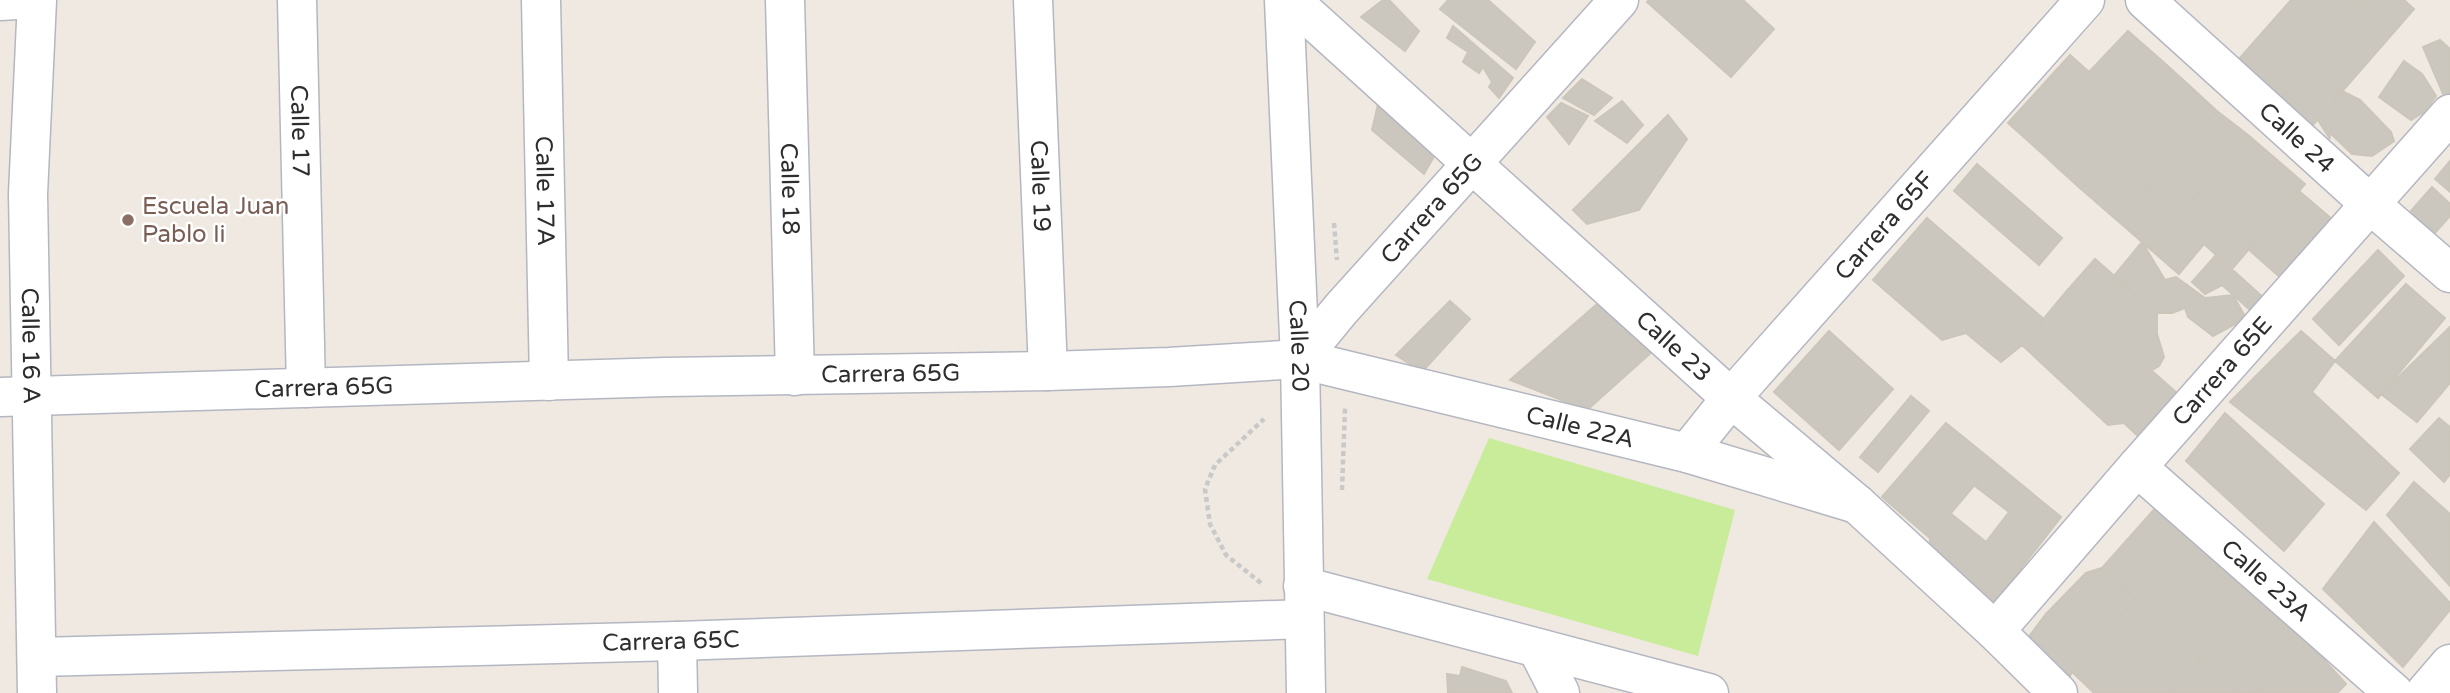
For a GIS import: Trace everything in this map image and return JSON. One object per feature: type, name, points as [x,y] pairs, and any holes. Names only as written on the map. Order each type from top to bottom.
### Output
[{"type":"street","points":[[0,1],[17,0]]},
{"type":"street","name":"Calle 16 A","points":[[37,0],[28,194],[15,255],[16,397],[37,675]]},
{"type":"street","name":"Calle 17","points":[[298,0],[306,388]]},
{"type":"street","name":"Calle 17A","points":[[541,0],[549,381]]},
{"type":"street","name":"Calle 18","points":[[785,0],[795,376]]},
{"type":"street","name":"Calle 19","points":[[1032,0],[1048,371]]},
{"type":"street","name":"Calle 20","points":[[1284,0],[1300,359],[1306,693]]},
{"type":"street","name":"Calle 23","points":[[1291,0],[1731,398],[1857,504],[2058,693]]},
{"type":"street","name":"Carrera 65G","points":[[16,397],[666,377],[1048,371],[1300,359],[1341,309],[1619,0]]},
{"type":"street","name":"Carrera 65F","points":[[1687,453],[1731,398],[2085,0]]},
{"type":"street","name":"Calle 24","points":[[2145,0],[2450,273]]},
{"type":"street","name":"Carrera 65E","points":[[1995,631],[2450,114]]},
{"type":"street","name":"Calle 22A","points":[[1300,359],[1687,453],[1857,504]]},
{"type":"street","name":"Calle 23A","points":[[2137,467],[2394,693]]},
{"type":"street","points":[[1303,603],[1537,648],[1709,693]]},
{"type":"street","name":"Carrera 65C","points":[[37,675],[677,641],[1303,603]]},
{"type":"street","points":[[677,641],[678,693]]},
{"type":"street","points":[[1537,648],[1560,693]]},
{"type":"street","points":[[2424,693],[2450,664]]},
{"type":"path","points":[[1264,585],[1226,555],[1210,524],[1205,489],[1215,465],[1269,415]]},
{"type":"green space","points":[[1489,438],[1735,510],[1698,656],[1427,579]]},
{"type":"building","points":[[1383,0],[1389,0],[1419,31],[1405,51],[1361,17]]},
{"type":"building","points":[[1448,0],[1488,0],[1535,42],[1516,69],[1440,9]]},
{"type":"building","points":[[1743,0],[1774,29],[1731,77],[1647,2]]},
{"type":"building","points":[[2291,0],[2323,0],[2256,75],[2239,59]]},
{"type":"building","points":[[2323,0],[2368,0],[2281,99],[2256,75]]},
{"type":"building","points":[[2368,0],[2404,0],[2414,9],[2312,126],[2281,99]]},
{"type":"building","points":[[1453,26],[1513,78],[1499,98],[1489,87],[1492,82],[1483,67],[1479,73],[1463,62],[1468,52],[1447,38]]},
{"type":"building","points":[[2128,31],[2144,45],[2045,156],[2008,123],[2070,55],[2089,72]]},
{"type":"building","points":[[2440,40],[2450,49],[2450,99],[2447,103],[2423,47]]},
{"type":"building","points":[[2144,45],[2160,59],[2061,171],[2045,156]]},
{"type":"building","points":[[2160,59],[2180,77],[2081,189],[2061,171]]},
{"type":"building","points":[[2404,61],[2422,74],[2436,96],[2424,112],[2411,120],[2379,97]]},
{"type":"building","points":[[2180,77],[2217,111],[2118,221],[2081,189]]},
{"type":"building","points":[[1582,79],[1612,98],[1594,115],[1563,98]]},
{"type":"building","points":[[2344,92],[2360,100],[2329,132],[2330,139],[2318,120]]},
{"type":"building","points":[[1379,100],[1436,153],[1424,174],[1372,130]]},
{"type":"building","points":[[2360,100],[2391,132],[2394,141],[2372,156],[2352,154],[2329,132]]},
{"type":"building","points":[[1622,101],[1643,125],[1627,143],[1595,121]]},
{"type":"building","points":[[1561,103],[1588,116],[1569,144],[1547,117]]},
{"type":"building","points":[[2217,111],[2248,135],[2150,249],[2118,221]]},
{"type":"building","points":[[1668,115],[1687,139],[1639,210],[1587,224],[1573,210]]},
{"type":"building","points":[[2248,135],[2305,184],[2232,269],[2204,244],[2179,274],[2150,249]]},
{"type":"building","points":[[2450,161],[2450,192],[2435,179]]},
{"type":"building","points":[[1977,164],[2062,238],[2039,265],[1954,191]]},
{"type":"building","points":[[2432,187],[2450,204],[2450,216],[2434,234],[2411,211]]},
{"type":"building","points":[[2299,191],[2332,219],[2281,278],[2248,249]]},
{"type":"building","points":[[1927,218],[2045,320],[2022,345],[2001,362],[1966,333],[1942,340],[1873,280]]},
{"type":"building","points":[[2142,242],[2165,280],[2176,277],[2205,298],[2233,295],[2246,318],[2213,336],[2188,317],[2185,308],[2172,313],[2157,313],[2113,277]]},
{"type":"building","points":[[2378,250],[2404,276],[2339,345],[2313,319]]},
{"type":"building","points":[[2216,255],[2265,299],[2257,316],[2222,285],[2205,294],[2192,282]]},
{"type":"building","points":[[2095,259],[2157,313],[2157,334],[2164,357],[2159,366],[2152,370],[2065,293]]},
{"type":"building","points":[[2406,284],[2445,318],[2378,398],[2335,361]]},
{"type":"building","points":[[2065,293],[2178,394],[2139,437],[2124,423],[2108,425],[2022,345]]},
{"type":"building","points":[[1604,298],[1653,351],[1587,410],[1510,380]]},
{"type":"building","points":[[1450,301],[1470,319],[1422,372],[1396,355]]},
{"type":"building","points":[[2450,327],[2450,383],[2417,422],[2381,394]]},
{"type":"building","points":[[1829,331],[1893,389],[1839,450],[1774,392]]},
{"type":"building","points":[[2301,331],[2335,361],[2312,392],[2399,473],[2366,510],[2230,402]]},
{"type":"building","points":[[1911,396],[1929,411],[1878,472],[1860,457]]},
{"type":"building","points":[[2225,413],[2324,504],[2284,551],[2186,461]]},
{"type":"building","points":[[2439,418],[2450,427],[2450,474],[2444,482],[2410,449]]},
{"type":"building","points":[[1946,423],[1994,462],[1930,538],[1882,497]]},
{"type":"building","points":[[1994,462],[2061,517],[1991,607],[1929,556],[1930,538],[1950,513],[1986,542],[2009,512],[1975,486]]},
{"type":"building","points":[[2414,482],[2450,514],[2450,586],[2387,515]]},
{"type":"building","points":[[2159,504],[2213,553],[2155,616],[2102,568]]},
{"type":"building","points":[[2374,522],[2450,603],[2450,610],[2403,667],[2323,589]]},
{"type":"building","points":[[2213,553],[2257,595],[2201,659],[2155,616]]},
{"type":"building","points":[[2102,568],[2135,599],[2072,672],[2065,686],[2018,651],[2046,614],[2086,573]]},
{"type":"building","points":[[2257,595],[2308,642],[2253,693],[2238,693],[2201,659]]},
{"type":"building","points":[[2135,599],[2155,616],[2090,689],[2072,672]]},
{"type":"building","points":[[2155,616],[2201,659],[2169,693],[2094,693],[2090,689]]},
{"type":"building","points":[[2308,642],[2346,684],[2337,693],[2253,693]]},
{"type":"building","points":[[2201,659],[2238,693],[2169,693]]},
{"type":"building","points":[[1462,667],[1506,681],[1512,693],[1448,693],[1447,674],[1460,676]]},
{"type":"place","name":"Escuela Juan Pablo Ii","points":[[128,220]]}]
